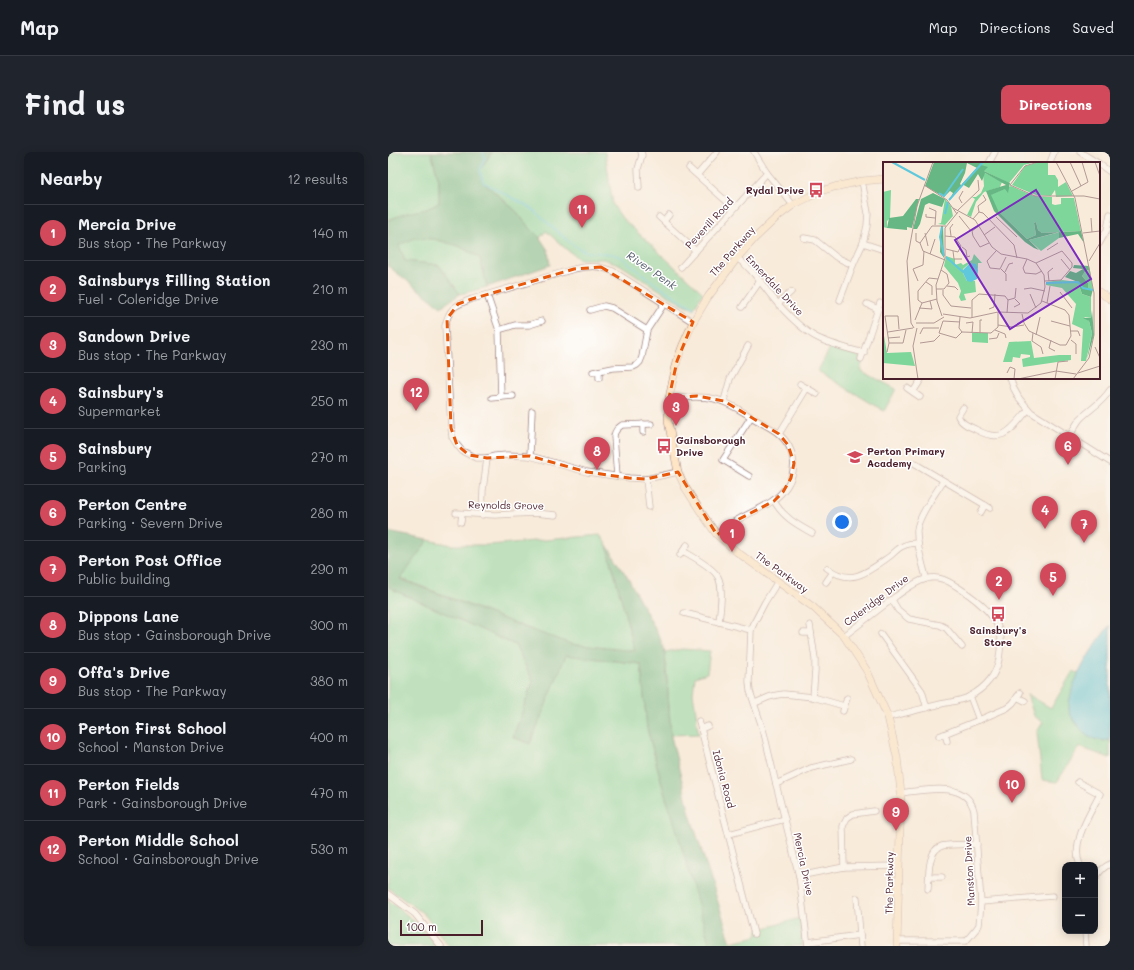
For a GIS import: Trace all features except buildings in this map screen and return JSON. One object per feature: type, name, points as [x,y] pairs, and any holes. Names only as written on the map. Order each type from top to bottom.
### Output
[{"type":"street","points":[[639,188],[638,169],[642,155],[641,152]]},
{"type":"street","points":[[698,174],[717,152]]},
{"type":"street","points":[[754,152],[767,173],[793,205]]},
{"type":"street","points":[[989,162],[993,152]]},
{"type":"street","points":[[1050,162],[1054,152]]},
{"type":"street","points":[[1080,152],[1097,162]]},
{"type":"street","points":[[1096,152],[1097,162]]},
{"type":"street","points":[[1100,164],[1110,172]]},
{"type":"street","points":[[690,168],[734,208]]},
{"type":"street","name":"Peverill Road","points":[[681,267],[767,173]]},
{"type":"street","name":"The Parkway","points":[[883,179],[862,181],[834,187],[821,191],[793,205],[761,232],[737,258],[712,291],[693,322],[677,361],[669,398],[668,421],[678,472],[685,487],[717,535],[737,552],[813,607],[844,636],[867,671],[888,717],[897,757],[901,793],[897,944]]},
{"type":"street","points":[[840,300],[867,226],[868,218],[862,181]]},
{"type":"street","points":[[1100,242],[1107,230],[1110,214]]},
{"type":"street","points":[[669,215],[662,219],[696,250]]},
{"type":"street","points":[[804,238],[815,240],[836,257],[853,265]]},
{"type":"street","points":[[862,243],[883,250]]},
{"type":"street","name":"Ennerdale Drive","points":[[737,258],[755,275],[778,304],[798,324],[816,337],[862,356],[879,306],[867,304]]},
{"type":"street","points":[[678,472],[646,478],[629,478],[587,472],[530,456],[507,455],[476,458],[462,451],[452,437],[445,326],[449,315],[458,304],[588,266],[601,267],[613,271],[693,322]]},
{"type":"street","points":[[742,307],[760,281]]},
{"type":"street","points":[[778,304],[791,292]]},
{"type":"street","points":[[1100,293],[1110,299]]},
{"type":"street","points":[[487,295],[498,330],[501,397]]},
{"type":"street","points":[[599,378],[596,371],[633,367],[640,362],[647,330],[664,304]]},
{"type":"street","points":[[590,310],[604,306],[612,308],[647,330]]},
{"type":"street","points":[[498,330],[515,326],[529,325],[542,321]]},
{"type":"street","points":[[724,401],[730,379],[748,346]]},
{"type":"street","points":[[913,392],[921,379]]},
{"type":"street","points":[[1010,379],[1019,398],[1028,410],[1110,462]]},
{"type":"street","points":[[800,384],[817,394]]},
{"type":"street","points":[[779,434],[807,388]]},
{"type":"street","points":[[907,388],[920,397]]},
{"type":"street","points":[[1070,436],[1079,420],[1096,406],[1109,392]]},
{"type":"street","points":[[492,398],[513,396]]},
{"type":"street","points":[[669,398],[697,396],[724,401],[779,434],[788,445],[793,456],[794,463],[791,478],[787,486],[774,501],[739,519],[717,535]]},
{"type":"street","points":[[963,408],[958,416],[961,421],[983,434],[992,436],[1002,435],[1007,432],[1028,410]]},
{"type":"street","points":[[530,456],[532,411]]},
{"type":"street","points":[[749,476],[723,460],[751,417]]},
{"type":"street","points":[[643,432],[644,424]]},
{"type":"street","points":[[617,476],[615,432],[622,425],[651,424]]},
{"type":"street","points":[[482,515],[486,458]]},
{"type":"street","points":[[914,463],[920,470],[943,481],[988,507],[981,512]]},
{"type":"street","points":[[646,478],[649,507]]},
{"type":"street","points":[[888,717],[970,696],[986,684],[997,666],[1001,648],[1001,636],[990,613],[964,591],[943,579],[935,577],[926,578],[918,543],[917,528],[918,523],[943,481]]},
{"type":"street","points":[[774,501],[779,510],[789,519],[812,533]]},
{"type":"street","name":"Reynolds Grove","points":[[456,513],[506,515],[549,512],[555,516]]},
{"type":"street","name":"Reynolds Grove","points":[[461,522],[462,514]]},
{"type":"street","points":[[827,568],[844,577],[854,577],[865,573],[903,546],[918,543]]},
{"type":"street","points":[[687,545],[681,553],[714,572],[718,577],[721,589],[719,622]]},
{"type":"street","points":[[826,582],[833,572]]},
{"type":"street","name":"Coleridge Drive","points":[[844,636],[916,582],[926,578]]},
{"type":"street","name":"Mercia Drive","points":[[778,581],[765,602],[751,630],[749,682],[750,691],[764,733],[799,876],[808,944]]},
{"type":"street","points":[[892,600],[898,610],[909,619],[940,625],[946,628],[962,647]]},
{"type":"street","points":[[684,613],[751,630]]},
{"type":"street","points":[[810,625],[815,659],[813,697]]},
{"type":"street","points":[[803,634],[811,633]]},
{"type":"street","points":[[881,634],[922,691],[927,708]]},
{"type":"street","points":[[755,703],[777,694],[784,694],[813,697],[844,708],[847,698]]},
{"type":"street","points":[[947,741],[942,735],[1007,708],[1013,704],[1019,695],[1025,701]]},
{"type":"street","points":[[970,696],[979,720]]},
{"type":"street","name":"Idonia Road","points":[[699,721],[754,934]]},
{"type":"street","points":[[701,729],[708,726]]},
{"type":"street","points":[[776,784],[811,768],[851,759]]},
{"type":"street","points":[[1078,782],[1100,794],[1081,832],[1077,854],[1079,862]]},
{"type":"street","name":"Manston Drive","points":[[897,944],[967,944],[979,925],[981,902],[974,812],[972,804],[967,797],[954,790],[939,789],[901,793]]},
{"type":"street","points":[[844,867],[842,826],[853,814],[874,811]]},
{"type":"street","points":[[729,834],[785,819]]},
{"type":"street","points":[[928,889],[930,860],[937,848],[942,846],[977,844]]},
{"type":"street","points":[[1098,874],[1105,866],[1110,864]]},
{"type":"street","points":[[799,876],[844,867],[899,866]]},
{"type":"street","points":[[929,877],[942,877]]},
{"type":"street","points":[[388,894],[415,914],[441,946]]},
{"type":"street","points":[[981,902],[1053,896]]},
{"type":"street","points":[[857,898],[861,946]]},
{"type":"street","points":[[1085,934],[1086,946]]},
{"type":"street","points":[[808,944],[860,936]]},
{"type":"highlighted area","points":[[601,267],[693,322],[677,361],[669,398],[697,396],[724,401],[779,434],[788,445],[794,463],[791,478],[783,492],[774,501],[739,519],[717,535],[678,472],[646,479],[629,478],[587,472],[530,456],[487,458],[469,455],[457,445],[451,428],[447,319],[458,304],[472,299],[574,269]]},
{"type":"green space","points":[[388,152],[431,152],[439,180],[439,203],[427,209],[407,213],[388,220]]},
{"type":"green space","points":[[431,152],[492,152],[480,170],[483,182],[517,212],[540,238],[548,250],[550,265],[487,287],[480,258],[459,246],[434,239],[415,238],[399,245],[405,261],[439,265],[460,294],[441,307],[388,266],[388,220],[407,213],[427,209],[439,203],[439,180]]},
{"type":"green space","points":[[492,152],[605,152],[613,205],[622,218],[703,293],[694,308],[693,309],[667,295],[619,264],[603,259],[579,259],[546,231],[540,238],[517,212],[483,182],[480,170]]},
{"type":"green space","points":[[414,238],[434,239],[459,246],[480,258],[487,287],[460,294],[439,265],[405,261],[399,245]]},
{"type":"green space","points":[[831,346],[859,356],[860,359],[863,360],[860,370],[896,389],[884,411],[818,371]]},
{"type":"green space","points":[[388,532],[428,540],[400,579],[571,644],[635,651],[607,545],[628,578],[660,638],[665,652],[671,736],[690,814],[732,946],[710,946],[665,795],[647,728],[641,664],[566,655],[530,744],[513,737],[533,681],[515,645],[388,586]]},
{"type":"green space","points":[[600,535],[607,545],[635,652],[571,644],[400,578],[428,540],[452,545],[490,545]]},
{"type":"green space","points":[[388,586],[515,645],[533,681],[513,737],[530,744],[566,655],[641,664],[647,728],[665,795],[682,842],[710,946],[449,946],[424,914],[388,888]]},
{"type":"green space","points":[[682,649],[710,651],[707,673],[695,677],[693,693],[699,734],[671,735],[665,652]]},
{"type":"green space","points":[[1073,671],[1079,674],[1072,689],[1103,741],[1110,740],[1110,758],[1079,747],[1057,782],[1042,780],[1037,732],[1043,722],[1034,716],[1027,694],[1051,708]]},
{"type":"green space","points":[[388,900],[420,927],[436,946],[388,946]]},
{"type":"green space","points":[[800,918],[803,946],[732,946],[731,942],[757,936],[758,930]]},
{"type":"water","points":[[1110,625],[1110,740],[1096,740],[1086,735],[1076,724],[1069,710],[1070,697],[1078,674],[1084,663]]},
{"type":"waterway","name":"River Penk","points":[[483,152],[485,158],[480,170],[483,182],[531,208],[569,242],[578,248],[587,252],[612,254],[621,257],[657,285],[694,308]]},
{"type":"place","name":"Rydal Drive","points":[[816,190]]},
{"type":"place","name":"Perton Fields","points":[[582,228]]},
{"type":"place","name":"Perton Middle School","points":[[416,411]]},
{"type":"place","name":"Sandown Drive","points":[[676,426]]},
{"type":"place","name":"Gainsborough Drive","points":[[664,446]]},
{"type":"place","name":"Perton Primary Academy","points":[[855,457]]},
{"type":"place","name":"Perton Centre","points":[[1068,465]]},
{"type":"place","name":"Dippons Lane","points":[[597,470]]},
{"type":"place","name":"Sainsbury's","points":[[1045,529]]},
{"type":"place","name":"Perton Post Office","points":[[1084,543]]},
{"type":"place","name":"Mercia Drive","points":[[732,552]]},
{"type":"place","name":"Sainsbury","points":[[1053,596]]},
{"type":"place","name":"Sainsburys Filling Station","points":[[999,600]]},
{"type":"place","name":"Sainsbury's Store","points":[[998,614]]},
{"type":"place","name":"Perton First School","points":[[1012,803]]},
{"type":"place","name":"Offa's Drive","points":[[896,831]]}]
